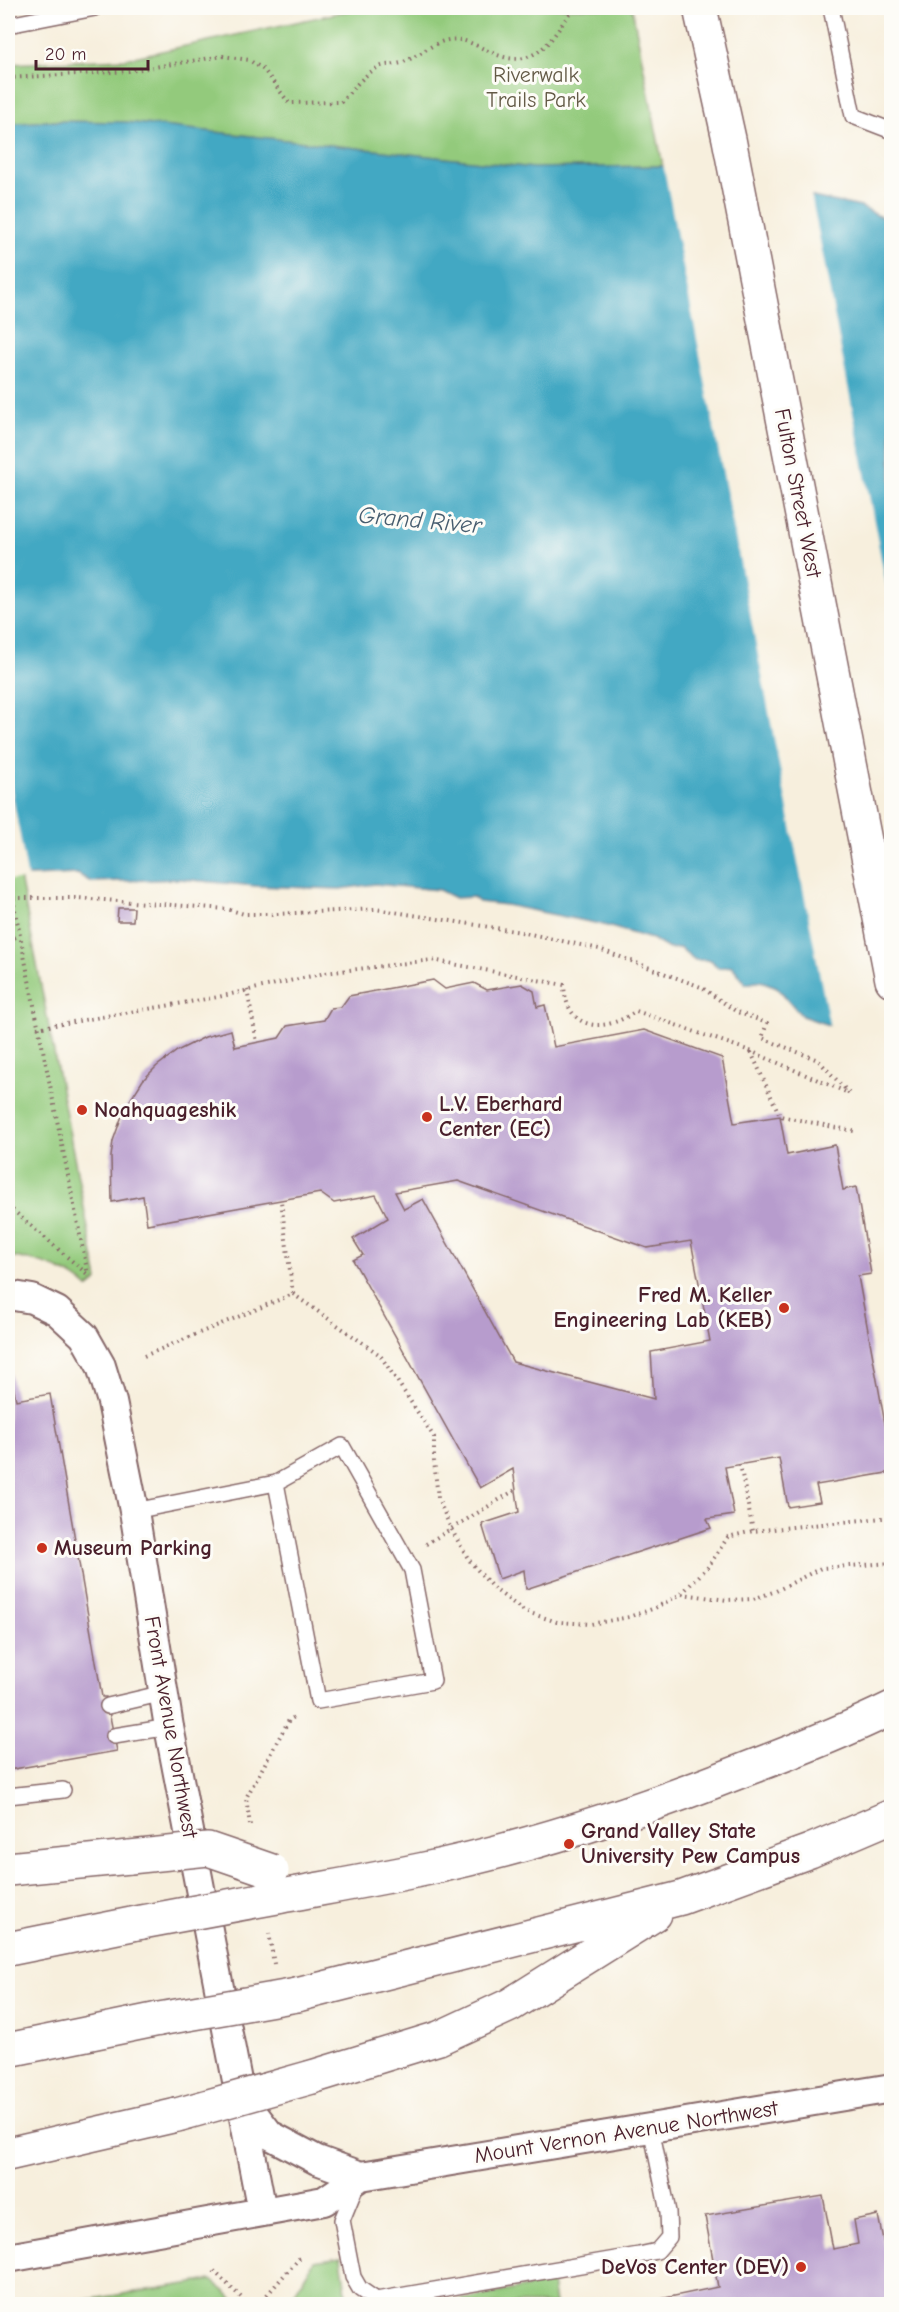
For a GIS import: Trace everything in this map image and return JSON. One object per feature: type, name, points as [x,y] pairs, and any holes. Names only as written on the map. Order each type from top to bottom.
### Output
[{"type":"main road","name":"Fulton Street West","points":[[700,8],[729,139],[891,980]]},
{"type":"main road","points":[[8,1949],[142,1922],[275,1884],[324,1888],[422,1870],[540,1840],[645,1808],[822,1740],[887,1710]]},
{"type":"main road","points":[[8,2050],[159,2019],[297,1995],[681,1898],[810,1851],[891,1816]]},
{"type":"main road","points":[[8,1869],[208,1849],[275,1884]]},
{"type":"main road","points":[[8,2154],[177,2115],[439,2038],[510,2005],[681,1898]]},
{"type":"street","name":"Front Avenue Northwest","points":[[8,1295],[32,1299],[57,1311],[84,1336],[101,1366],[112,1402],[134,1511],[169,1727],[262,2211]]},
{"type":"street","name":"Mount Vernon Avenue Northwest","points":[[8,2258],[324,2201],[361,2176],[891,2088]]},
{"type":"street","name":"Mount Vernon Avenue Northwest","points":[[240,2096],[270,2135],[317,2160],[361,2176]]},
{"type":"lane","points":[[8,25],[95,8]]},
{"type":"lane","points":[[831,8],[853,116],[891,131]]},
{"type":"lane","points":[[134,1511],[276,1483],[342,1446],[412,1570],[433,1681],[318,1701],[276,1483]]},
{"type":"lane","points":[[108,1706],[164,1693]]},
{"type":"lane","points":[[114,1736],[169,1727]]},
{"type":"lane","points":[[8,1796],[63,1790]]},
{"type":"lane","points":[[361,2176],[342,2220],[353,2277],[360,2289],[376,2300],[393,2298],[657,2251],[669,2237],[668,2212],[651,2128]]},
{"type":"path","points":[[8,78],[129,71],[223,56],[249,60],[264,70],[289,103],[341,102],[364,78],[379,67],[402,63],[438,42],[460,40],[505,57],[521,59],[537,54],[549,43],[573,8]]},
{"type":"path","points":[[8,870],[19,936],[88,1275],[8,1206]]},
{"type":"path","points":[[8,898],[77,898],[227,909],[244,914],[276,915],[375,909],[521,932],[599,949],[701,987],[737,1012],[767,1023],[762,1038],[818,1060],[849,1093],[750,1052],[636,1011],[624,1020],[608,1025],[588,1025],[575,1016],[565,1000],[564,985],[432,960],[325,973],[218,997],[38,1028]]},
{"type":"path","points":[[8,940],[19,936]]},
{"type":"path","points":[[247,990],[257,1042]]},
{"type":"path","points":[[750,1052],[780,1116],[858,1132]]},
{"type":"path","points":[[281,1201],[293,1294],[380,1355],[434,1437],[438,1498],[451,1529],[470,1560],[493,1588],[524,1611],[557,1622],[591,1624],[628,1617],[655,1608],[681,1594],[708,1567],[728,1537],[753,1531],[891,1517]]},
{"type":"path","points":[[144,1356],[293,1294]]},
{"type":"path","points":[[740,1464],[753,1531]]},
{"type":"path","points":[[405,1557],[517,1489]]},
{"type":"path","points":[[681,1594],[727,1600],[753,1599],[776,1591],[821,1568],[891,1563]]},
{"type":"path","points":[[259,2304],[302,2255]]},
{"type":"path","points":[[214,2271],[248,2304]]},
{"type":"green space","name":"Riverwalk Trails Park","points":[[361,8],[632,8],[663,166],[533,168],[126,122],[48,121],[8,124],[8,64],[125,59]]},
{"type":"green space","points":[[8,877],[20,877],[98,1280],[88,1288],[71,1275],[51,1266],[8,1256]]},
{"type":"green space","points":[[341,2257],[347,2299],[352,2304],[288,2304],[314,2261]]},
{"type":"green space","points":[[211,2280],[234,2299],[235,2304],[61,2304]]},
{"type":"green space","points":[[552,2282],[555,2304],[440,2304]]},
{"type":"water","name":"Grand River","points":[[48,121],[126,122],[533,168],[663,166],[861,207],[891,222],[891,1046],[802,1016],[777,987],[761,981],[746,984],[732,966],[718,968],[711,960],[695,960],[680,948],[669,949],[652,939],[600,924],[506,905],[479,902],[473,897],[455,898],[439,890],[375,884],[340,889],[256,886],[180,879],[91,882],[78,874],[8,877],[8,124]]},
{"type":"pier","points":[[663,163],[811,194],[891,610],[892,1049],[830,1028]]},
{"type":"pier","points":[[8,770],[28,880],[8,880]]},
{"type":"building","points":[[118,908],[134,908],[133,921],[117,921]]},
{"type":"building","points":[[433,980],[445,989],[474,983],[487,990],[522,984],[534,991],[537,1007],[545,1005],[554,1047],[644,1030],[722,1058],[734,1123],[780,1116],[787,1155],[835,1145],[843,1190],[856,1187],[871,1274],[858,1276],[892,1472],[816,1485],[820,1502],[788,1507],[779,1458],[725,1467],[734,1515],[707,1519],[711,1528],[526,1589],[524,1570],[499,1579],[482,1524],[519,1512],[513,1469],[480,1488],[353,1260],[363,1255],[353,1239],[388,1218],[376,1195],[334,1203],[320,1193],[147,1224],[143,1196],[112,1202],[113,1141],[124,1110],[143,1080],[157,1066],[177,1051],[205,1037],[231,1030],[235,1047],[279,1038],[287,1026],[324,1020],[331,1008],[341,1007],[349,996]],"holes":[[[458,1181],[647,1248],[691,1241],[710,1341],[651,1352],[654,1399],[513,1362],[423,1199],[404,1209],[395,1192]]]},
{"type":"building","name":"Museum Parking","points":[[8,1361],[16,1400],[50,1394],[102,1697],[106,1697],[117,1751],[8,1770]]},
{"type":"building","name":"DeVos Center (DEV)","points":[[823,2196],[833,2249],[858,2244],[854,2220],[878,2215],[892,2285],[892,2304],[636,2304],[718,2287],[705,2216]]},
{"type":"place","name":"Noahquageshik","points":[[82,1110]]},
{"type":"place","name":"L.V. Eberhard Center (EC)","points":[[427,1117]]},
{"type":"place","name":"Fred M. Keller Engineering Lab (KEB)","points":[[784,1308]]},
{"type":"place","name":"Museum Parking","points":[[42,1548]]},
{"type":"place","name":"Grand Valley State University Pew Campus","points":[[569,1844]]},
{"type":"place","name":"DeVos Center (DEV)","points":[[801,2267]]}]
